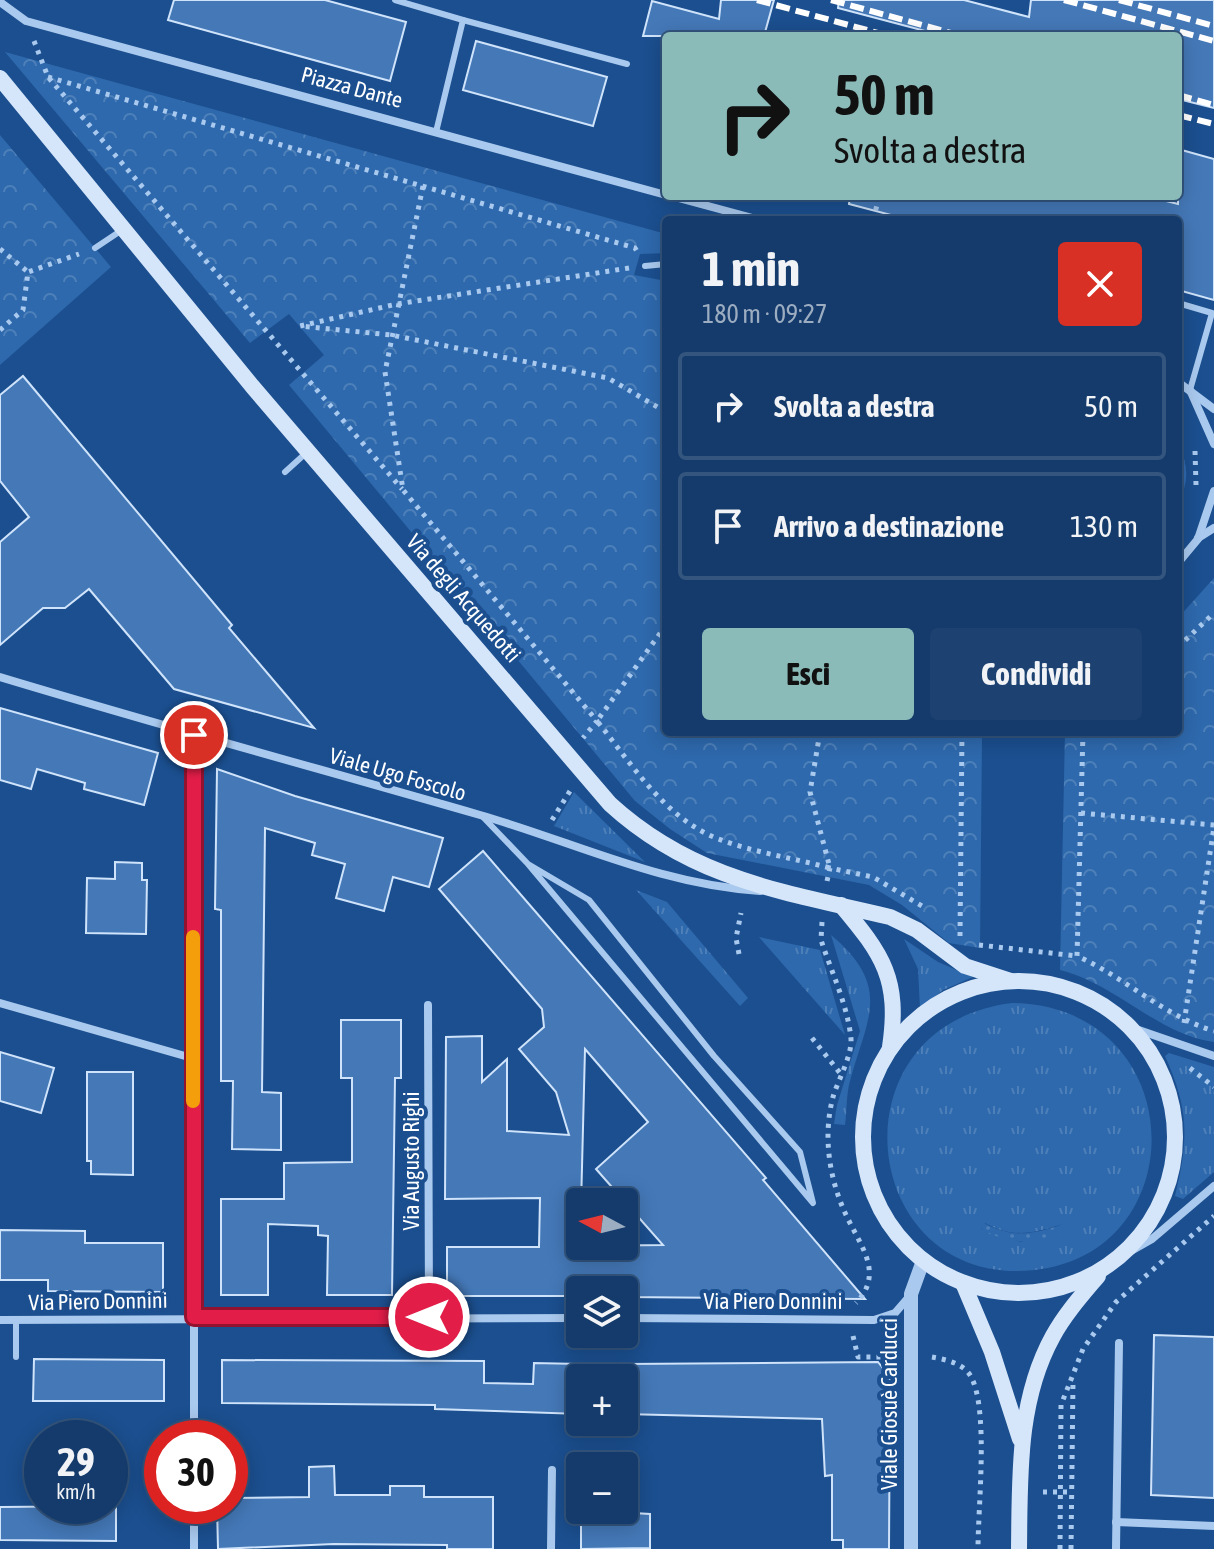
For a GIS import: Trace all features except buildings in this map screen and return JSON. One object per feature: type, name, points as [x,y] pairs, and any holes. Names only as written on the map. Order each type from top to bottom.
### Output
[{"type":"main road","name":"Via degli Acquedotti","points":[[0,78],[122,230],[610,804],[666,849],[703,868],[904,923],[965,966],[1011,981]]},
{"type":"main road","points":[[841,905],[876,948],[890,977],[894,1008],[890,1049]]},
{"type":"main road","points":[[1019,1549],[1020,1439],[1044,1354],[1064,1318],[1110,1264],[1132,1244],[1159,1206],[1173,1162],[1170,1103],[1160,1070],[1130,1027],[1104,1006],[1069,989],[1011,981],[964,990],[923,1014],[890,1049],[871,1087],[865,1108],[866,1172],[877,1202],[893,1230],[923,1261],[963,1283],[986,1290],[1035,1293],[1071,1284],[1110,1264]]},
{"type":"main road","points":[[963,1283],[992,1352],[1020,1439]]},
{"type":"street","points":[[0,2],[26,21]]},
{"type":"street","name":"Piazza Dante","points":[[26,21],[662,193]]},
{"type":"street","name":"Piazza Dante","points":[[687,200],[745,216]]},
{"type":"street","points":[[1182,385],[1214,409]]},
{"type":"street","points":[[1190,390],[1214,444]]},
{"type":"street","points":[[1198,539],[1214,491]]},
{"type":"street","points":[[1182,558],[1198,539],[1214,528]]},
{"type":"street","name":"Viale Ugo Foscolo","points":[[0,677],[482,816],[692,884],[788,893]]},
{"type":"street","points":[[194,735],[194,1420]]},
{"type":"street","points":[[0,1003],[192,1058]]},
{"type":"street","name":"Via Augusto Righi","points":[[428,1005],[429,1317]]},
{"type":"street","points":[[1130,1027],[1214,1056]]},
{"type":"street","points":[[1110,1264],[1152,1239],[1214,1186]]},
{"type":"street","name":"Viale Giosuè Carducci","points":[[911,1549],[911,1294],[923,1261]]},
{"type":"street","name":"Via Piero Donnini","points":[[638,1318],[885,1318],[902,1308],[911,1294]]},
{"type":"street","name":"Via Piero Donnini","points":[[0,1320],[566,1318]]},
{"type":"street","points":[[1116,1549],[1119,1343]]},
{"type":"street","points":[[551,1549],[552,1470]]},
{"type":"street","points":[[1116,1522],[1214,1526]]},
{"type":"street","points":[[194,1524],[194,1549]]},
{"type":"lane","points":[[395,0],[627,64]]},
{"type":"lane","points":[[436,132],[463,20]]},
{"type":"lane","points":[[95,248],[122,230]]},
{"type":"lane","points":[[645,266],[662,264]]},
{"type":"lane","points":[[1182,304],[1212,313],[1190,390]]},
{"type":"lane","points":[[285,472],[309,451]]},
{"type":"lane","points":[[482,816],[528,864],[813,1203],[800,1152],[714,1056],[589,900],[528,864]]},
{"type":"lane","points":[[16,1320],[16,1357]]},
{"type":"path","points":[[26,21],[48,77],[403,490],[653,790],[692,824],[715,838],[873,877],[925,908]]},
{"type":"path","points":[[48,77],[635,248],[645,266],[397,304],[300,326],[391,335],[608,378],[662,410]]},
{"type":"path","points":[[403,490],[385,372],[423,186]]},
{"type":"path","points":[[874,216],[877,205]]},
{"type":"path","points":[[28,272],[95,248]]},
{"type":"path","points":[[0,249],[28,272]]},
{"type":"path","points":[[0,330],[23,310],[28,272]]},
{"type":"path","points":[[1190,439],[1198,459],[1192,498]]},
{"type":"path","points":[[1182,643],[1214,613]]},
{"type":"path","points":[[569,755],[662,631]]},
{"type":"path","points":[[819,736],[810,792],[830,868],[823,901],[821,940],[851,1041],[829,1120],[829,1161],[845,1214],[866,1248],[870,1269],[868,1287],[853,1306],[852,1342],[858,1357],[945,1359],[964,1367],[973,1380],[979,1413],[978,1549]]},
{"type":"path","points":[[960,937],[962,736]]},
{"type":"path","points":[[1077,956],[1083,736]]},
{"type":"path","points":[[543,835],[582,772]]},
{"type":"path","points":[[1081,813],[1214,826],[1184,1021]]},
{"type":"path","points":[[739,954],[736,938],[741,913]]},
{"type":"path","points":[[948,927],[970,944],[1077,956],[1102,967],[1184,1021],[1214,1031]]},
{"type":"path","points":[[812,1038],[841,1073]]},
{"type":"path","points":[[1190,1069],[1214,1087]]},
{"type":"path","points":[[1060,1549],[1061,1405],[1083,1349],[1116,1302],[1214,1216]]},
{"type":"path","points":[[1071,1549],[1074,1376]]},
{"type":"path","points":[[1043,1492],[1072,1492]]},
{"type":"path","points":[[978,1494],[987,1494]]},
{"type":"green space","points":[[5,52],[662,233],[662,253],[640,254],[634,275],[662,280],[662,736],[982,736],[980,948],[949,943],[902,905],[869,885],[707,853],[635,801],[289,385],[324,355],[289,314],[250,343]]},
{"type":"green space","points":[[0,135],[111,267],[0,365]]},
{"type":"green space","points":[[1182,455],[1186,474],[1182,493]]},
{"type":"green space","points":[[1214,578],[1214,1042],[1175,1030],[1100,986],[1060,970],[1065,736],[1182,736],[1182,614]]},
{"type":"green space","points":[[574,792],[645,862],[554,826]]},
{"type":"green space","points":[[636,890],[667,902],[748,998],[740,1006]]},
{"type":"green space","points":[[831,935],[863,971],[869,987],[868,1021],[849,1086],[845,1125],[834,1124],[837,1105],[860,1031]]},
{"type":"green space","points":[[759,937],[820,950],[845,1035]]},
{"type":"green space","points":[[904,939],[938,962],[973,977],[943,990],[920,1009],[918,969]]},
{"type":"green space","points":[[1012,1003],[1071,1015],[1114,1043],[1141,1084],[1151,1131],[1146,1178],[1125,1221],[1088,1253],[1035,1270],[976,1265],[931,1240],[902,1200],[888,1153],[892,1103],[913,1057],[953,1022]],"holes":[[[985,1223],[1024,1233],[1063,1224],[1021,1242],[981,1229]]]},
{"type":"green space","points":[[1169,1053],[1214,1067],[1214,1172],[1183,1199],[1175,1196],[1183,1158],[1184,1125],[1179,1092],[1165,1056]]},
{"type":"green space","points":[[984,1223],[1014,1233],[1064,1224],[1065,1232],[1033,1241],[1013,1240],[981,1229]]},
{"type":"railway","points":[[757,0],[874,32]]},
{"type":"railway","points":[[831,0],[947,32]]},
{"type":"railway","points":[[1064,0],[1181,32]]},
{"type":"railway","points":[[1119,0],[1214,26]]},
{"type":"railway","points":[[1182,32],[1214,41]]},
{"type":"railway","points":[[1182,96],[1214,105]]},
{"type":"railway","points":[[1182,116],[1214,124]]},
{"type":"slow traffic","points":[[193,937],[193,1101]]},
{"type":"route","points":[[194,735],[194,1317],[429,1317]]}]
